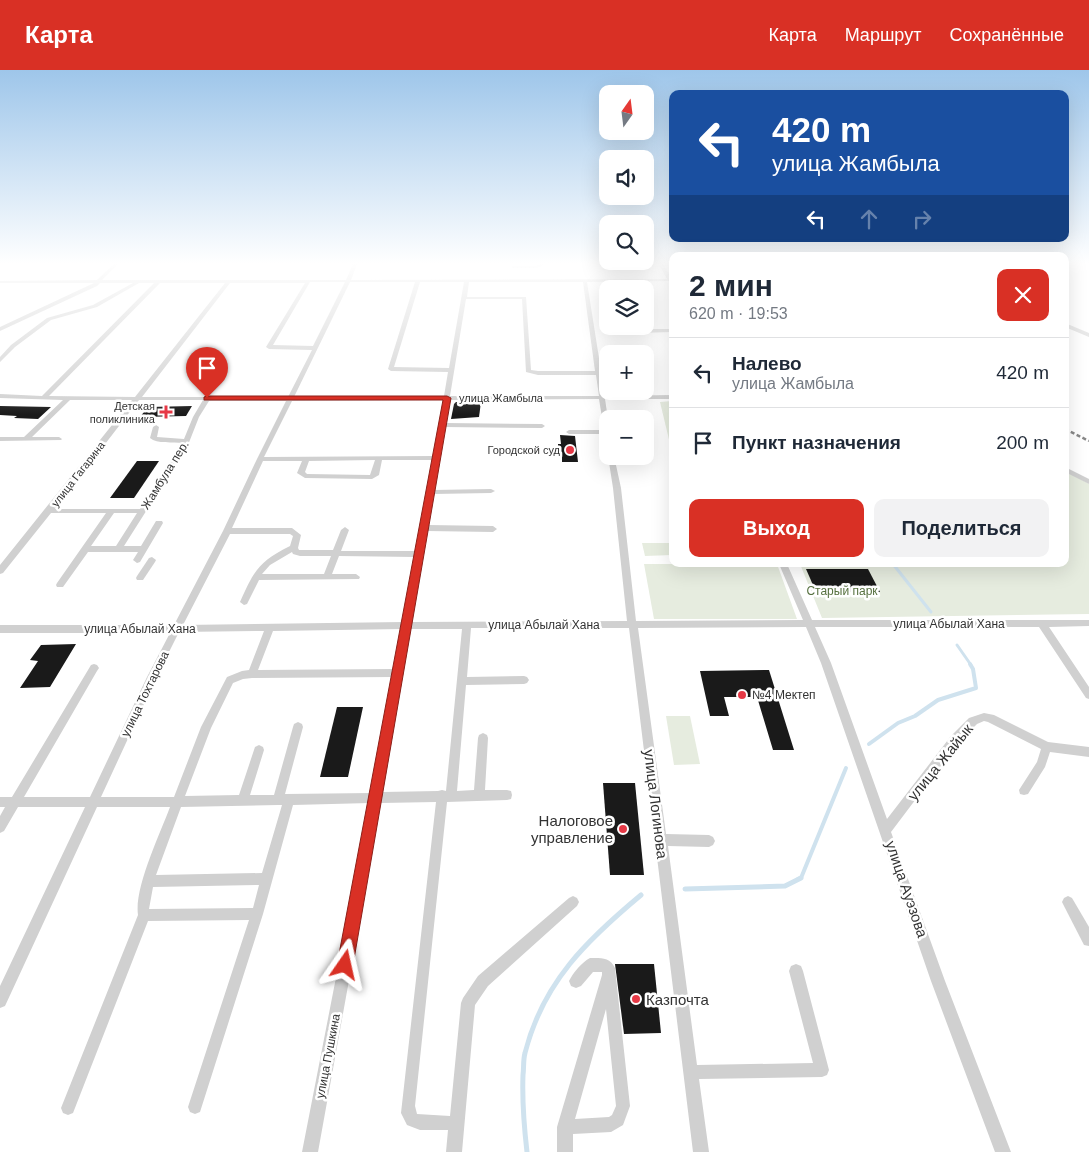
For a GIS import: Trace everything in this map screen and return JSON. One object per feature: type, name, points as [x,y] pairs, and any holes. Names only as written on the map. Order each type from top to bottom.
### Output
[{"type":"street","points":[[0,329],[30,314]]},
{"type":"street","points":[[0,360],[14,346],[49,319],[65,314]]},
{"type":"street","points":[[44,398],[126,314]]},
{"type":"street","name":"улица Гагарина","points":[[0,571],[202,314]]},
{"type":"street","points":[[289,314],[269,347],[316,348]]},
{"type":"street","name":"улица Тохтарова","points":[[0,1001],[93,802],[332,314]]},
{"type":"street","points":[[408,314],[391,369],[452,370]]},
{"type":"street","name":"улица Пушкина","points":[[310,1152],[377,796],[461,314]]},
{"type":"street","points":[[525,314],[528,370],[538,373],[597,373]]},
{"type":"street","points":[[589,314],[599,386]]},
{"type":"street","points":[[1069,326],[1089,335]]},
{"type":"street","points":[[654,330],[669,331]]},
{"type":"street","name":"улица Жамбыла","points":[[0,396],[136,399],[599,398]]},
{"type":"street","name":"улица Жамбыла","points":[[654,397],[669,397]]},
{"type":"street","points":[[26,439],[68,398]]},
{"type":"street","name":"Жамбула пер.","points":[[118,549],[187,441],[196,417],[207,398]]},
{"type":"street","points":[[442,425],[542,426]]},
{"type":"street","points":[[156,426],[153,438],[157,440],[187,441]]},
{"type":"street","points":[[569,432],[599,434]]},
{"type":"street","points":[[0,439],[59,438]]},
{"type":"street","points":[[260,459],[437,458]]},
{"type":"street","points":[[306,459],[302,474],[305,476],[372,477],[375,475],[379,459]]},
{"type":"street","name":"улица Логинова","points":[[612,465],[701,1152]]},
{"type":"street","points":[[1069,471],[1089,482]]},
{"type":"street","points":[[431,492],[491,491]]},
{"type":"street","points":[[49,511],[142,511]]},
{"type":"street","points":[[60,585],[112,511]]},
{"type":"street","points":[[140,578],[152,560],[136,560],[159,523]]},
{"type":"street","points":[[424,528],[493,529]]},
{"type":"street","points":[[327,577],[345,530]]},
{"type":"street","points":[[227,531],[292,531],[297,535],[294,548]]},
{"type":"street","points":[[294,548],[296,552],[300,553],[419,554]]},
{"type":"street","points":[[244,602],[255,577],[263,565],[271,558],[294,548]]},
{"type":"street","points":[[86,549],[143,549]]},
{"type":"street","points":[[0,556],[10,556]]},
{"type":"street","name":"улица Ауэзова","points":[[784,567],[823,656],[886,829],[938,981],[1003,1152]]},
{"type":"street","points":[[255,577],[356,578]]},
{"type":"street","name":"улица Абылай Хана","points":[[0,629],[1089,623]]},
{"type":"street","points":[[1042,624],[1089,696]]},
{"type":"street","points":[[456,1123],[420,1123],[412,1120],[408,1113],[408,1106],[462,681],[467,625]]},
{"type":"street","points":[[252,674],[270,628]]},
{"type":"street","points":[[0,827],[94,668]]},
{"type":"street","points":[[68,1108],[144,915],[144,901],[148,881],[206,727],[228,684],[236,677],[252,674],[398,673]]},
{"type":"street","points":[[462,681],[524,680]]},
{"type":"street","name":"улица Жайык","points":[[886,829],[955,739],[973,720],[984,717],[997,720],[1047,747],[1089,752]]},
{"type":"street","points":[[195,1108],[257,914],[298,727]]},
{"type":"street","points":[[479,795],[483,738]]},
{"type":"street","points":[[1024,790],[1041,764],[1047,747]]},
{"type":"street","points":[[243,800],[259,750]]},
{"type":"street","points":[[0,802],[178,802],[377,796],[506,795]]},
{"type":"street","points":[[661,840],[709,841]]},
{"type":"street","points":[[148,881],[265,879]]},
{"type":"street","points":[[454,1152],[468,1002],[483,981],[573,902]]},
{"type":"street","points":[[1068,902],[1089,940]]},
{"type":"street","points":[[144,915],[257,914]]},
{"type":"street","points":[[565,1126],[611,1124],[618,1120],[622,1106],[609,972],[605,965],[590,965],[576,981]]},
{"type":"street","points":[[690,1072],[822,1070],[796,971]]},
{"type":"street","points":[[565,1152],[565,1126],[609,972]]},
{"type":"green space","points":[[669,401],[669,440],[660,402]]},
{"type":"green space","name":"Старый парк","points":[[1069,472],[1089,484],[1089,614],[822,618],[801,567],[1069,567]]},
{"type":"green space","points":[[642,543],[669,543],[669,555],[645,556]]},
{"type":"green space","points":[[644,564],[669,564],[669,567],[778,567],[797,619],[654,619]]},
{"type":"green space","points":[[666,716],[690,716],[700,764],[674,765]]},
{"type":"building","points":[[456,402],[481,402],[479,417],[451,419]]},
{"type":"building","points":[[0,406],[51,407],[38,419],[14,418],[17,416],[0,415]]},
{"type":"building","name":"Детская поликлиника","points":[[192,406],[186,416],[140,417],[148,407]]},
{"type":"building","name":"Городской суд","points":[[560,435],[575,436],[578,462],[562,462],[562,455],[558,455],[558,444],[561,444]]},
{"type":"building","points":[[137,461],[159,461],[134,498],[110,498]]},
{"type":"building","points":[[806,569],[868,569],[880,592],[816,592]]},
{"type":"building","points":[[76,644],[50,687],[20,688],[38,661],[30,660],[41,645]]},
{"type":"building","points":[[769,670],[794,750],[773,750],[757,697],[724,697],[729,716],[710,716],[700,671]]},
{"type":"building","points":[[337,707],[363,707],[348,777],[320,777]]},
{"type":"building","name":"Налоговое управление","points":[[603,783],[635,783],[644,875],[610,875]]},
{"type":"building","name":"Казпочта","points":[[615,964],[654,964],[661,1033],[624,1034]]},
{"type":"waterway","points":[[895,567],[931,612]]},
{"type":"waterway","points":[[957,645],[971,665]]},
{"type":"waterway","points":[[869,744],[898,723],[915,716],[938,700],[976,688],[973,669],[970,664]]},
{"type":"waterway","points":[[801,878],[846,768]]},
{"type":"waterway","points":[[685,889],[785,886],[801,878]]},
{"type":"waterway","points":[[527,1152],[523,1104],[524,1058],[533,1028],[543,1005],[555,984],[585,946],[641,895]]},
{"type":"railway","points":[[1069,431],[1089,441]]},
{"type":"place","name":"Детская поликлиника","points":[[166,412]]},
{"type":"place","name":"Городской суд","points":[[570,450]]},
{"type":"place","name":"№4 Мектеп","points":[[742,695]]},
{"type":"place","name":"Налоговое управление","points":[[623,829]]},
{"type":"place","name":"Казпочта","points":[[636,999]]},
{"type":"route","points":[[207,398],[447,398],[377,796],[345,965]]}]
